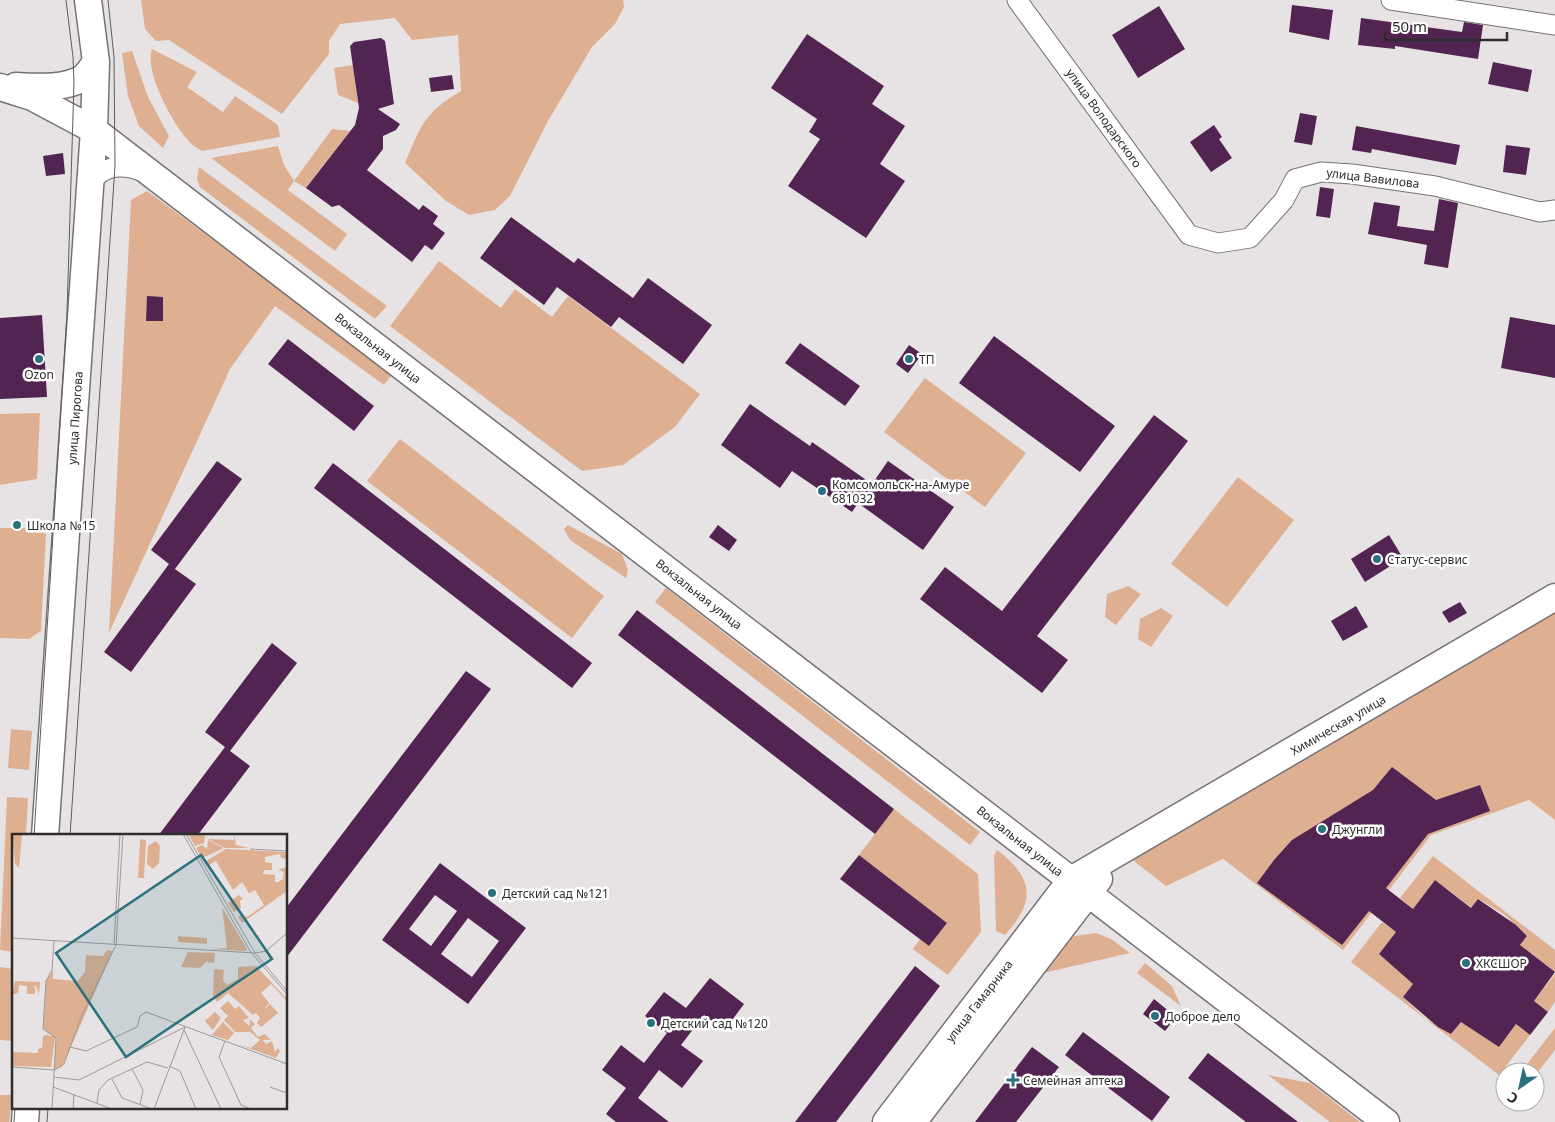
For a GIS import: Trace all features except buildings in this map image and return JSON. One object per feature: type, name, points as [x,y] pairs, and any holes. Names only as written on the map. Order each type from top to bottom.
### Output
[{"type":"main road","name":"улица Пирогова","points":[[45,834],[94,130],[96,62],[88,0]]},
{"type":"main road","name":"Вокзальная улица","points":[[0,86],[39,87],[74,82],[85,77],[96,62]]},
{"type":"main road","name":"Вокзальная улица","points":[[0,86],[32,97],[94,130],[1386,1122]]},
{"type":"main road","name":"Химическая улица","points":[[1080,887],[1121,851],[1555,597]]},
{"type":"main road","name":"улица Гамарника","points":[[886,1122],[1080,887]]},
{"type":"main road","name":"улица Гамарника","points":[[914,1122],[1080,887]]},
{"type":"street","name":"улица Володарского","points":[[1017,0],[1189,236]]},
{"type":"street","points":[[1390,0],[1555,25]]},
{"type":"street","points":[[90,183],[98,172],[115,166],[132,167],[158,178]]},
{"type":"street","name":"улица Вавилова","points":[[1189,236],[1218,243],[1250,238],[1284,200],[1295,179],[1321,172],[1352,174],[1425,185],[1540,212],[1555,210]]},
{"type":"shaded area","points":[[141,0],[623,0],[624,7],[615,24],[592,47],[548,121],[510,196],[495,210],[469,215],[446,201],[405,163],[420,129],[431,113],[461,91],[458,35],[412,40],[395,18],[340,24],[329,41],[329,54],[282,114],[169,40],[156,41],[145,29]]},
{"type":"shaded area","points":[[152,49],[197,72],[187,87],[223,112],[235,96],[278,125],[280,137],[202,151],[190,143],[174,121],[161,96],[152,70]]},
{"type":"shaded area","points":[[132,51],[148,97],[169,136],[163,148],[139,126],[128,96],[122,53]]},
{"type":"shaded area","points":[[353,65],[358,103],[338,95],[334,68]]},
{"type":"shaded area","points":[[332,129],[350,131],[308,185],[309,190],[294,181]]},
{"type":"shaded area","points":[[278,146],[284,165],[294,181],[288,190],[347,234],[335,251],[211,158]]},
{"type":"shaded area","points":[[199,167],[387,306],[375,319],[200,187],[197,179]]},
{"type":"shaded area","points":[[147,191],[394,372],[384,385],[275,306],[230,369],[109,633],[131,200]]},
{"type":"shaded area","points":[[439,261],[501,308],[515,289],[552,317],[568,296],[700,394],[675,427],[623,465],[582,471],[390,326]]},
{"type":"shaded area","points":[[925,378],[1026,453],[985,507],[884,432]]},
{"type":"shaded area","points":[[40,413],[37,479],[0,485],[0,414]]},
{"type":"shaded area","points":[[400,439],[604,596],[572,638],[367,481]]},
{"type":"shaded area","points":[[1238,477],[1294,520],[1227,607],[1171,564]]},
{"type":"shaded area","points":[[568,525],[622,554],[628,570],[626,578],[570,540],[564,529]]},
{"type":"shaded area","points":[[0,528],[34,528],[46,534],[41,631],[29,639],[0,638]]},
{"type":"shaded area","points":[[1128,586],[1141,594],[1116,625],[1105,617],[1107,594]]},
{"type":"shaded area","points":[[666,588],[980,832],[970,845],[655,602]]},
{"type":"shaded area","points":[[1555,597],[1555,820],[1529,800],[1431,835],[1343,950],[1223,859],[1166,886],[1121,851]]},
{"type":"shaded area","points":[[1161,608],[1173,616],[1151,647],[1138,639],[1140,619]]},
{"type":"shaded area","points":[[11,729],[32,731],[29,770],[8,768]]},
{"type":"shaded area","points":[[7,797],[28,798],[26,834],[12,834],[12,952],[0,950]]},
{"type":"shaded area","points":[[894,809],[978,874],[981,932],[948,975],[913,949],[920,939],[929,946],[947,923],[859,855]]},
{"type":"shaded area","points":[[997,850],[1018,870],[1024,880],[1026,890],[1026,901],[1022,911],[1005,935],[996,931],[994,856]]},
{"type":"shaded area","points":[[1433,856],[1555,950],[1555,972],[1520,945],[1527,936],[1505,915],[1479,899],[1472,908],[1435,880],[1413,909],[1400,898]]},
{"type":"shaded area","points":[[1382,922],[1396,932],[1379,954],[1413,984],[1403,997],[1425,1018],[1451,1034],[1462,1021],[1499,1047],[1516,1024],[1530,1035],[1509,1062],[1495,1062],[1495,1072],[1351,962]]},
{"type":"shaded area","points":[[1096,933],[1111,939],[1130,953],[1043,973],[1051,959],[1074,936]]},
{"type":"shaded area","points":[[1145,963],[1172,986],[1181,1006],[1137,973]]},
{"type":"shaded area","points":[[0,967],[12,969],[12,1041],[0,1040]]},
{"type":"shaded area","points":[[1555,974],[1555,1002],[1548,1012],[1534,1001]]},
{"type":"shaded area","points":[[1555,1028],[1555,1050],[1545,1063],[1529,1062]]},
{"type":"shaded area","points":[[1268,1075],[1310,1083],[1360,1122],[1330,1122]]},
{"type":"shaded area","points":[[0,1095],[12,1095],[9,1122],[0,1122]]},
{"type":"tram line","points":[[34,834],[67,313],[74,82],[66,0]]},
{"type":"tram line","points":[[70,834],[115,166],[114,57],[108,0]]},
{"type":"tram line","points":[[14,1122],[15,1110]]},
{"type":"tram line","points":[[47,1122],[48,1110]]},
{"type":"place","name":"Ozon","points":[[39,359]]},
{"type":"place","name":"ТП","points":[[909,359]]},
{"type":"place","name":"Комсомольск-на-Амуре 681032","points":[[822,491]]},
{"type":"place","name":"Школа №15","points":[[17,525]]},
{"type":"place","name":"Статус-сервис","points":[[1377,559]]},
{"type":"place","name":"Джунгли","points":[[1322,829]]},
{"type":"place","name":"Детский сад №121","points":[[492,893]]},
{"type":"place","name":"ХКСШОР","points":[[1466,963]]},
{"type":"place","name":"Доброе дело","points":[[1155,1016]]},
{"type":"place","name":"Детский сад №120","points":[[651,1023]]},
{"type":"place","name":"Семейная аптека","points":[[1013,1080]]}]
